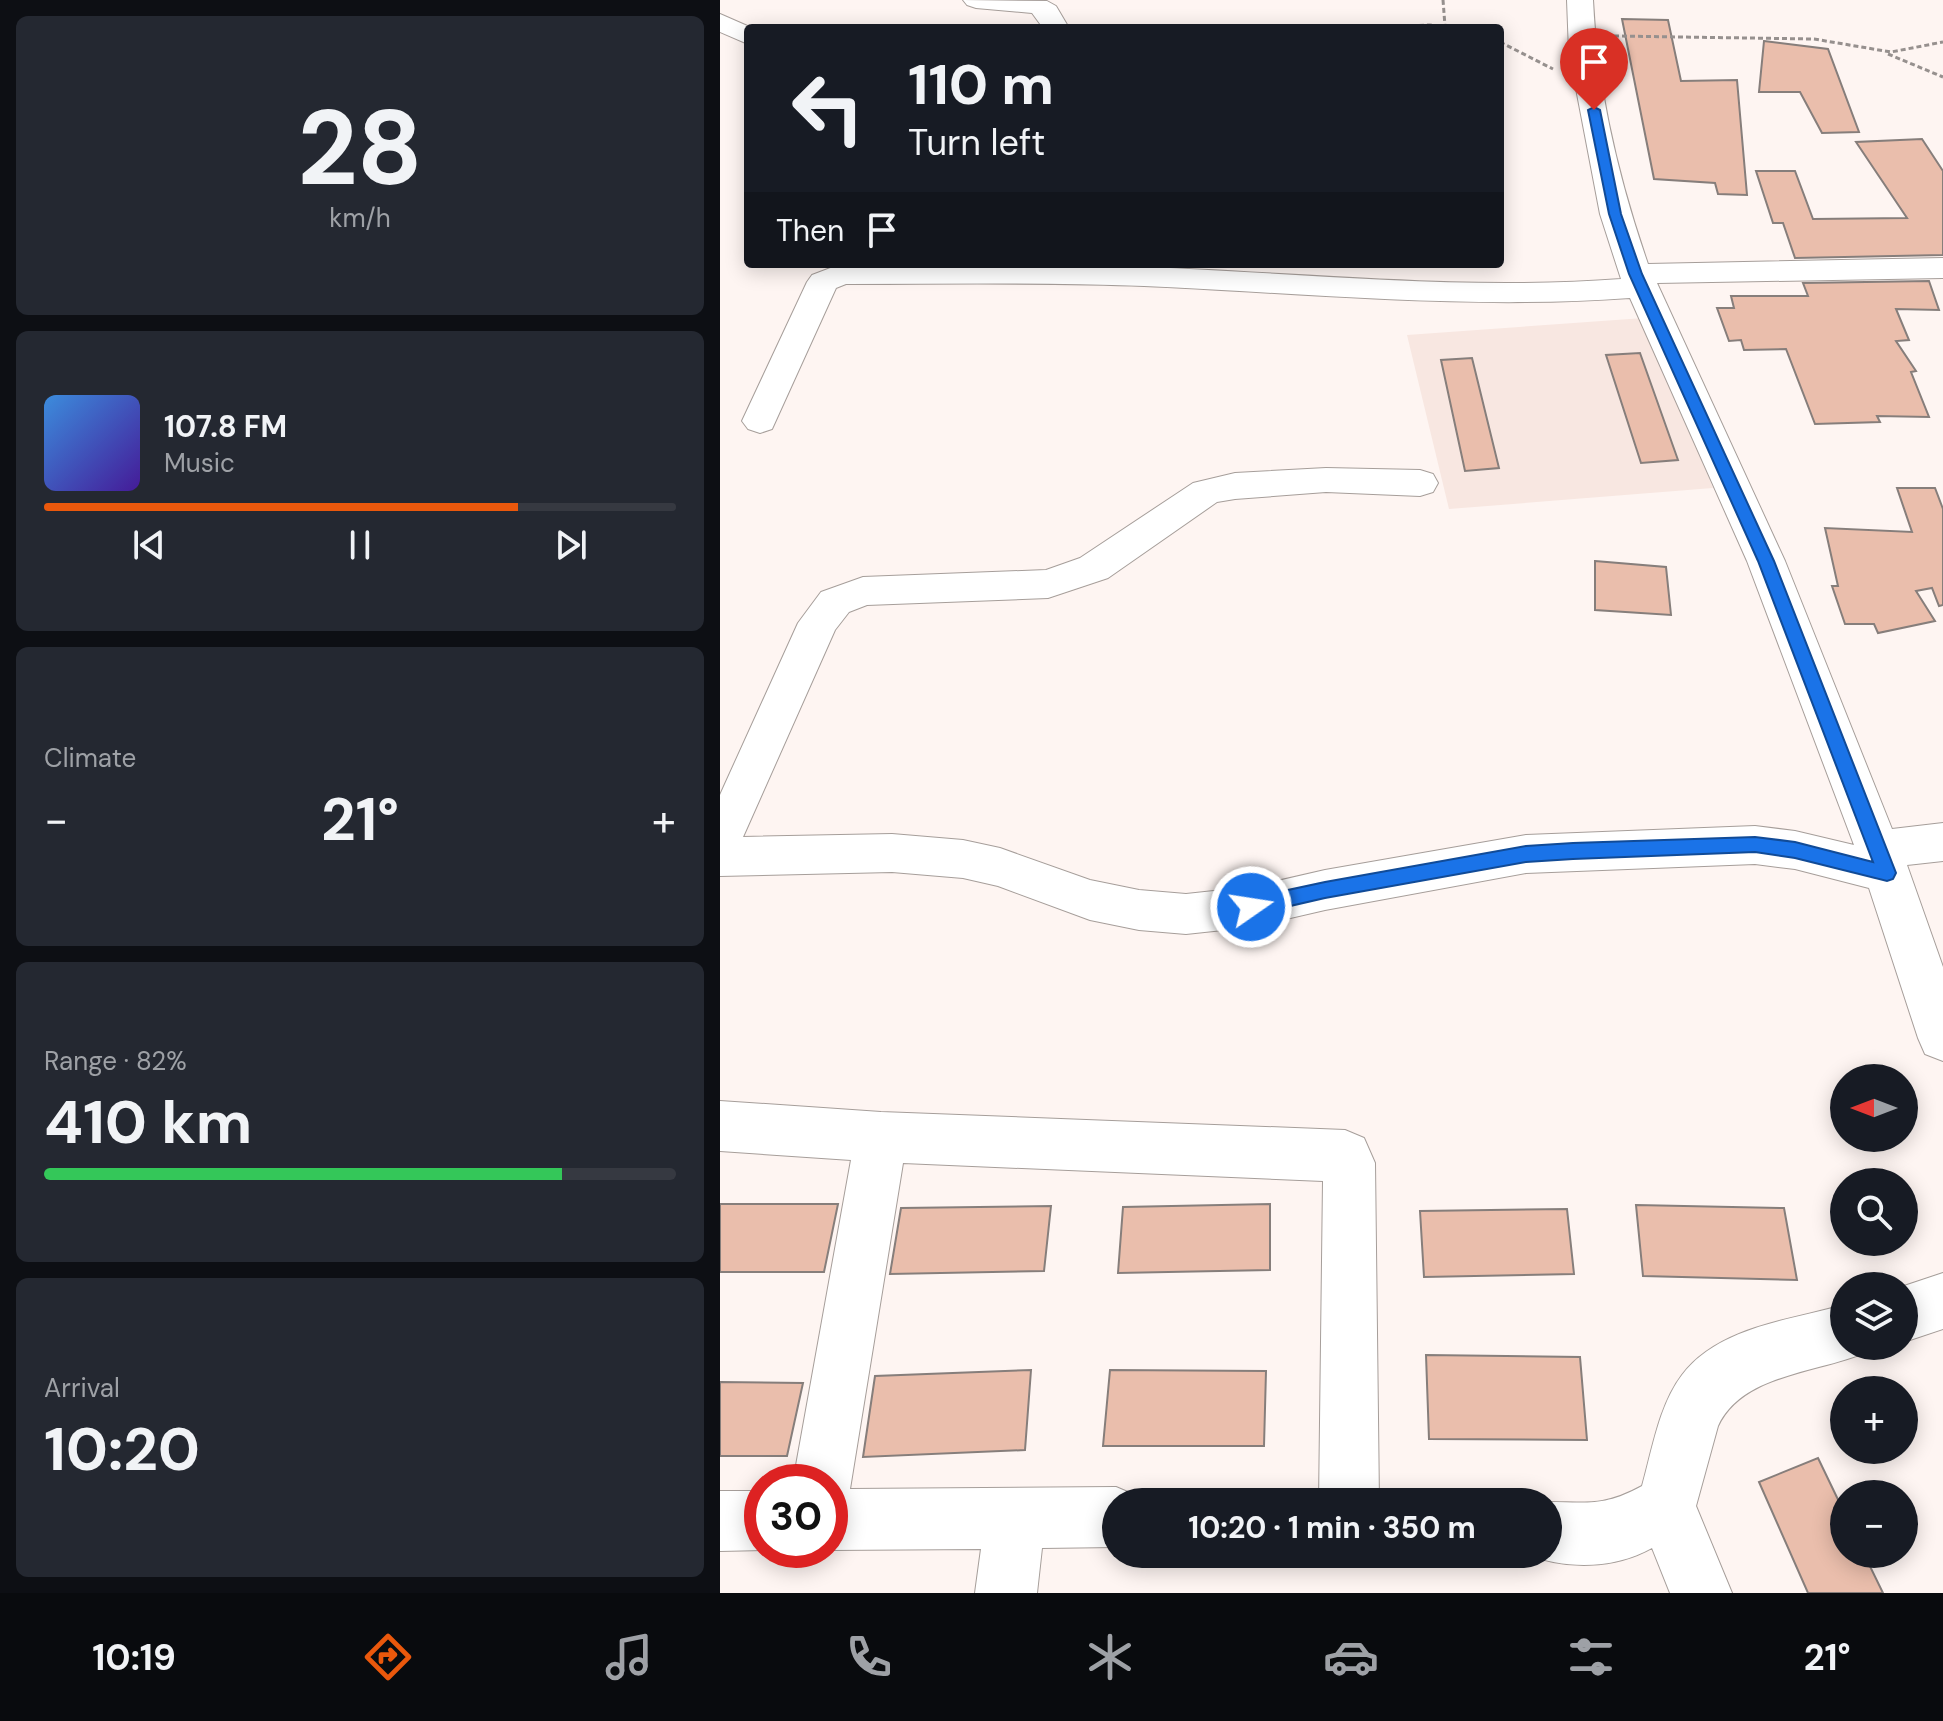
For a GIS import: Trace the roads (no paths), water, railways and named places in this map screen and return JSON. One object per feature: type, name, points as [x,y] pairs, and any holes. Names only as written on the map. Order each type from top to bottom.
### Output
[{"type":"street","points":[[976,0],[1038,6],[1047,11],[1054,24]]},
{"type":"street","points":[[1580,18],[1589,87],[1615,214],[1640,280],[1766,561],[1882,862],[1943,1038]]},
{"type":"street","points":[[720,22],[744,34]]},
{"type":"street","points":[[760,421],[823,282],[841,274],[1140,276],[1553,294],[1640,280],[1943,268]]},
{"type":"street","points":[[720,836],[736,808],[818,623],[835,602],[863,591],[1048,584],[1075,577],[1094,568],[1206,492],[1235,486],[1326,480],[1420,483]]},
{"type":"street","points":[[720,857],[892,853],[963,859],[1000,867],[1090,900],[1139,910],[1186,914],[1251,907],[1325,890],[1526,854],[1755,845],[1882,862],[1943,842]]},
{"type":"street","points":[[720,1126],[881,1137],[1345,1156],[1349,1163],[1349,1488]]},
{"type":"street","points":[[826,1464],[881,1137]]},
{"type":"street","points":[[1918,1309],[1943,1301]]},
{"type":"street","points":[[1701,1593],[1666,1506],[1690,1422],[1702,1396],[1738,1363],[1830,1337]]},
{"type":"street","points":[[1562,1533],[1578,1535],[1626,1529],[1666,1506]]},
{"type":"street","points":[[848,1520],[1102,1517]]},
{"type":"street","points":[[1006,1593],[1015,1518]]},
{"type":"street","points":[[720,1521],[744,1521]]}]
